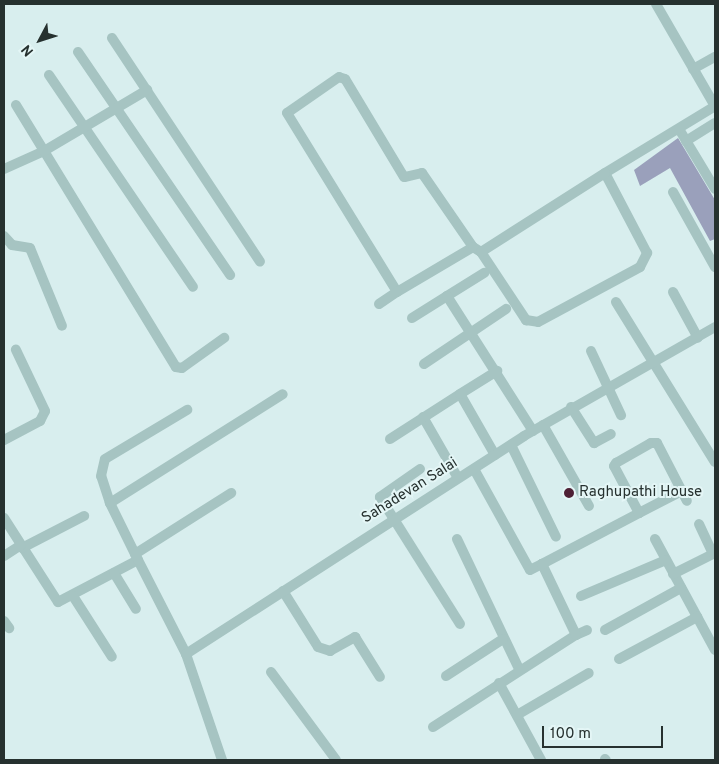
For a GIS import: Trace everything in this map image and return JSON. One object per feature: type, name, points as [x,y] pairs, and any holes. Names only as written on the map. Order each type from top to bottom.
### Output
[{"type":"street","points":[[379,304],[397,292],[477,250],[715,106],[656,4]]},
{"type":"street","points":[[112,38],[260,262]]},
{"type":"street","points":[[78,52],[230,275]]},
{"type":"street","points":[[694,69],[715,57]]},
{"type":"street","points":[[49,75],[193,287]]},
{"type":"street","points":[[397,292],[288,118],[290,109],[339,77],[345,79],[404,177],[422,173],[532,323],[640,268],[647,253],[604,173]]},
{"type":"street","points":[[4,169],[44,151],[147,90]]},
{"type":"street","points":[[16,105],[176,367],[182,368],[224,338]]},
{"type":"street","points":[[686,141],[715,122]]},
{"type":"street","points":[[679,129],[712,177],[715,189]]},
{"type":"street","points":[[673,192],[715,267]]},
{"type":"street","points":[[4,236],[12,246],[30,248],[62,326]]},
{"type":"street","points":[[412,318],[484,273]]},
{"type":"street","points":[[673,292],[698,338]]},
{"type":"street","points":[[447,296],[497,371],[533,431]]},
{"type":"street","points":[[616,302],[656,363],[715,462]]},
{"type":"street","points":[[424,364],[506,309]]},
{"type":"street","name":"Sahadevan Salai","points":[[186,654],[394,518],[571,407],[608,386],[656,363],[715,327]]},
{"type":"street","points":[[4,440],[40,422],[45,411],[16,350]]},
{"type":"street","points":[[591,351],[621,415]]},
{"type":"street","points":[[390,439],[497,371]]},
{"type":"street","points":[[110,503],[283,394]]},
{"type":"street","points":[[460,394],[495,455]]},
{"type":"street","points":[[571,407],[594,444],[611,434]]},
{"type":"street","points":[[187,410],[105,460],[102,476],[110,503],[186,654],[222,760]]},
{"type":"street","points":[[424,417],[458,478]]},
{"type":"street","points":[[543,425],[589,506]]},
{"type":"street","points":[[639,513],[614,464],[651,443],[662,448],[687,501]]},
{"type":"street","points":[[511,445],[556,537]]},
{"type":"street","points":[[420,469],[376,500],[394,518],[460,624]]},
{"type":"street","points":[[474,469],[530,570],[676,494]]},
{"type":"street","points":[[4,518],[56,600],[62,602],[114,573],[231,493]]},
{"type":"street","points":[[4,556],[84,516]]},
{"type":"street","points":[[673,574],[713,554],[700,524]]},
{"type":"street","points":[[457,538],[503,639],[519,669]]},
{"type":"street","points":[[656,539],[680,588],[715,650]]},
{"type":"street","points":[[581,596],[666,560]]},
{"type":"street","points":[[542,564],[576,636]]},
{"type":"street","points":[[114,573],[136,608]]},
{"type":"street","points":[[605,630],[680,588]]},
{"type":"street","points":[[283,591],[318,647],[330,651],[355,637],[380,677]]},
{"type":"street","points":[[74,596],[112,657]]},
{"type":"street","points":[[619,659],[697,617]]},
{"type":"street","points":[[433,727],[519,669],[586,630]]},
{"type":"street","points":[[446,676],[503,639]]},
{"type":"street","points":[[271,672],[336,760]]},
{"type":"street","points":[[517,715],[589,673]]},
{"type":"street","points":[[499,683],[541,760]]},
{"type":"shaded area","points":[[678,138],[715,200],[715,239],[710,241],[670,168],[640,186],[634,170]]},
{"type":"place","name":"Raghupathi House","points":[[569,493]]}]
